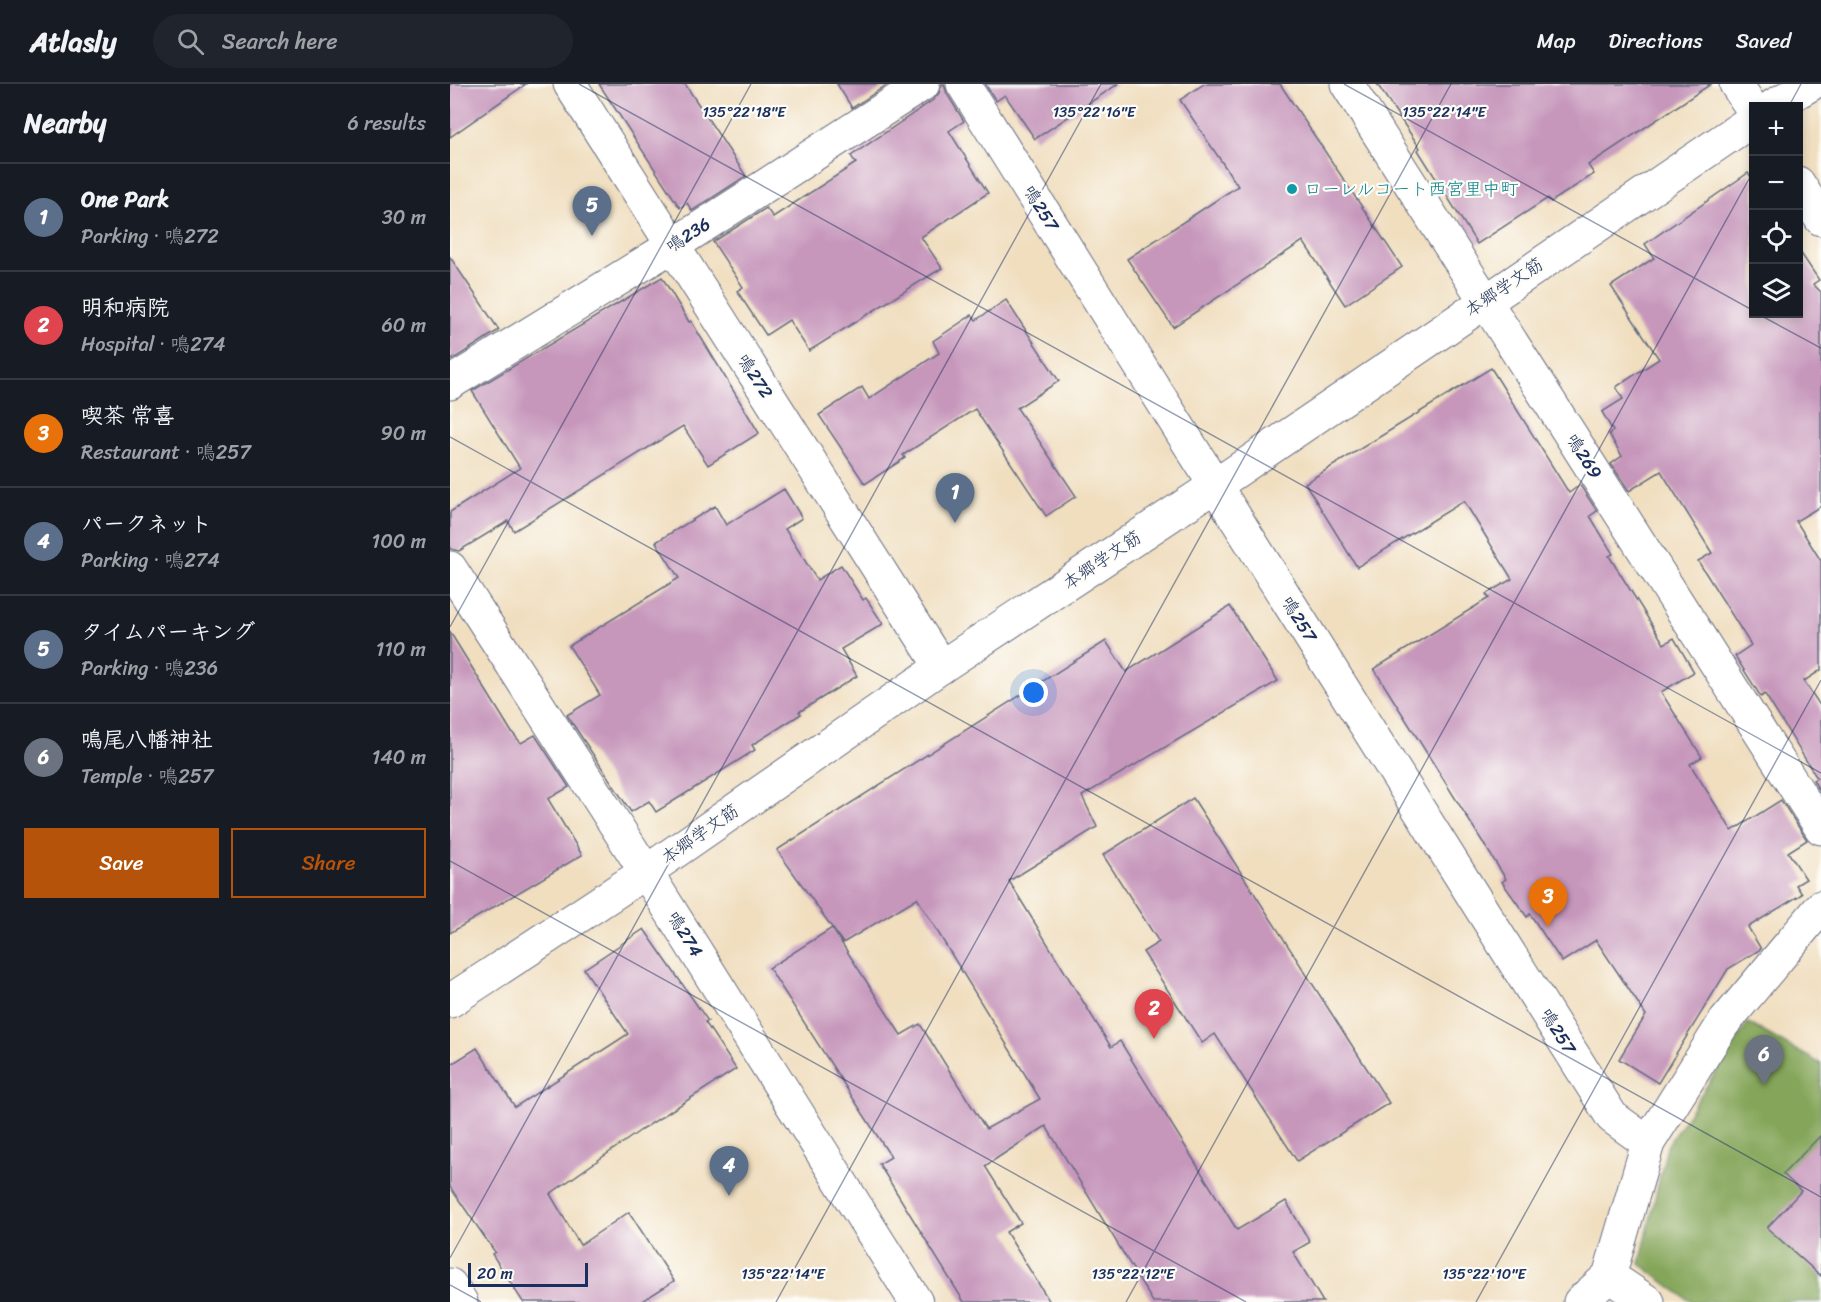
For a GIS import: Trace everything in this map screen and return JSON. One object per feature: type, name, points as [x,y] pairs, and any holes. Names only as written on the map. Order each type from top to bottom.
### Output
[{"type":"street","name":"鳴272","points":[[570,84],[941,667]]},
{"type":"street","name":"鳴236","points":[[450,383],[672,246],[923,84]]},
{"type":"street","name":"鳴257","points":[[963,84],[1612,1117],[1648,1143]]},
{"type":"street","name":"鳴269","points":[[1347,84],[1821,828]]},
{"type":"street","points":[[1736,84],[1749,104]]},
{"type":"street","points":[[1780,102],[1811,84]]},
{"type":"street","name":"本郷学文筋","points":[[450,1001],[646,872],[941,667],[1216,484],[1749,122]]},
{"type":"street","points":[[1803,191],[1821,219]]},
{"type":"street","name":"鳴274","points":[[450,568],[646,872],[916,1302]]},
{"type":"street","points":[[1580,1302],[1609,1276],[1648,1143],[1723,1024],[1821,907]]},
{"type":"street","points":[[1609,1276],[1648,1302]]},
{"type":"street","points":[[450,1285],[461,1302]]},
{"type":"green space","points":[[1748,1023],[1821,1064],[1821,1302],[1691,1302],[1640,1264],[1667,1146]]},
{"type":"building","points":[[450,84],[526,84],[450,137]]},
{"type":"building","points":[[599,84],[685,84],[746,176],[692,211],[687,203],[680,208]]},
{"type":"building","points":[[837,84],[888,84],[852,108]]},
{"type":"building","points":[[942,84],[964,121],[949,131],[988,193],[921,237],[942,268],[809,351],[789,320],[766,335],[737,291],[743,287],[713,242],[766,208],[773,217],[856,163],[851,156],[933,100]]},
{"type":"building","points":[[985,84],[1118,84],[1035,139],[1005,95],[996,101]]},
{"type":"building","name":"ローレルコート西宮里中町","points":[[1204,84],[1280,84],[1402,267],[1345,305],[1303,241],[1173,327],[1127,259],[1238,186],[1180,100]]},
{"type":"building","points":[[1377,84],[1711,84],[1588,165],[1594,174],[1551,202],[1548,198],[1477,244],[1418,150],[1420,148]]},
{"type":"building","points":[[1748,173],[1749,318],[1803,318],[1803,256],[1819,280],[1813,284],[1821,292],[1821,506],[1796,521],[1821,561],[1821,670],[1804,681],[1821,707],[1821,793],[1813,780],[1817,778],[1765,694],[1761,697],[1735,656],[1751,645],[1698,561],[1712,553],[1661,471],[1629,491],[1611,464],[1622,456],[1609,434],[1613,431],[1602,412],[1623,399],[1616,387],[1659,359],[1611,286],[1654,258],[1645,244]]},
{"type":"building","points":[[450,257],[499,330],[452,360],[450,356]]},
{"type":"building","points":[[662,277],[759,433],[708,465],[683,426],[514,531],[508,521],[459,551],[450,549],[450,512],[520,468],[472,391]]},
{"type":"building","points":[[1006,300],[1059,381],[1017,408],[1076,496],[1046,516],[975,409],[903,455],[905,458],[865,484],[819,415],[862,387],[869,399],[939,353],[933,341],[972,315],[976,320]]},
{"type":"building","points":[[1491,368],[1569,493],[1580,485],[1597,511],[1590,516],[1613,554],[1609,556],[1664,644],[1674,638],[1694,672],[1661,692],[1702,757],[1690,764],[1732,831],[1781,800],[1807,840],[1788,852],[1806,879],[1796,885],[1802,894],[1748,927],[1761,949],[1728,969],[1658,1083],[1619,1059],[1646,1015],[1596,940],[1562,962],[1530,914],[1527,917],[1502,882],[1506,879],[1374,669],[1489,598],[1486,594],[1512,579],[1464,501],[1357,567],[1305,483]]},
{"type":"building","points":[[784,489],[802,518],[785,529],[817,580],[841,565],[863,600],[866,598],[883,624],[841,649],[857,676],[752,745],[755,750],[656,812],[649,801],[631,812],[567,715],[600,695],[569,646],[679,578],[656,542],[715,506],[726,525]]},
{"type":"building","points":[[1230,606],[1278,681],[1082,796],[1097,827],[1009,881],[1111,1047],[1120,1041],[1237,1230],[1286,1201],[1310,1242],[1293,1252],[1323,1302],[1153,1302],[1046,1126],[985,1166],[1021,1223],[1006,1232],[1050,1302],[964,1302],[879,1164],[891,1157],[769,968],[832,928],[901,1035],[920,1024],[986,1129],[1040,1099],[917,898],[843,943],[777,850],[1106,641],[1126,672]]},
{"type":"building","points":[[450,632],[511,731],[521,743],[535,735],[569,787],[548,799],[582,855],[450,933]]},
{"type":"building","points":[[1193,798],[1389,1103],[1297,1161],[1215,1034],[1202,1043],[1143,952],[1159,942],[1103,855]]},
{"type":"building","points":[[644,929],[708,1021],[705,1022],[736,1069],[641,1130],[550,1194],[580,1245],[629,1212],[674,1281],[641,1302],[523,1302],[492,1254],[495,1252],[450,1187],[450,1065],[477,1048],[515,1107],[628,1034],[584,969]]},
{"type":"building","points":[[1821,1135],[1821,1276],[1767,1228],[1801,1191],[1783,1174]]},
{"type":"place","name":"ローレルコート西宮里中町","points":[[1292,189]]},
{"type":"place","name":"タイムパーキング","points":[[592,236]]},
{"type":"place","name":"One Park","points":[[955,523]]},
{"type":"place","name":"喫茶 常喜","points":[[1548,927]]},
{"type":"place","name":"明和病院","points":[[1154,1039]]},
{"type":"place","name":"鳴尾八幡神社","points":[[1764,1085]]},
{"type":"place","name":"パークネット","points":[[729,1196]]}]
